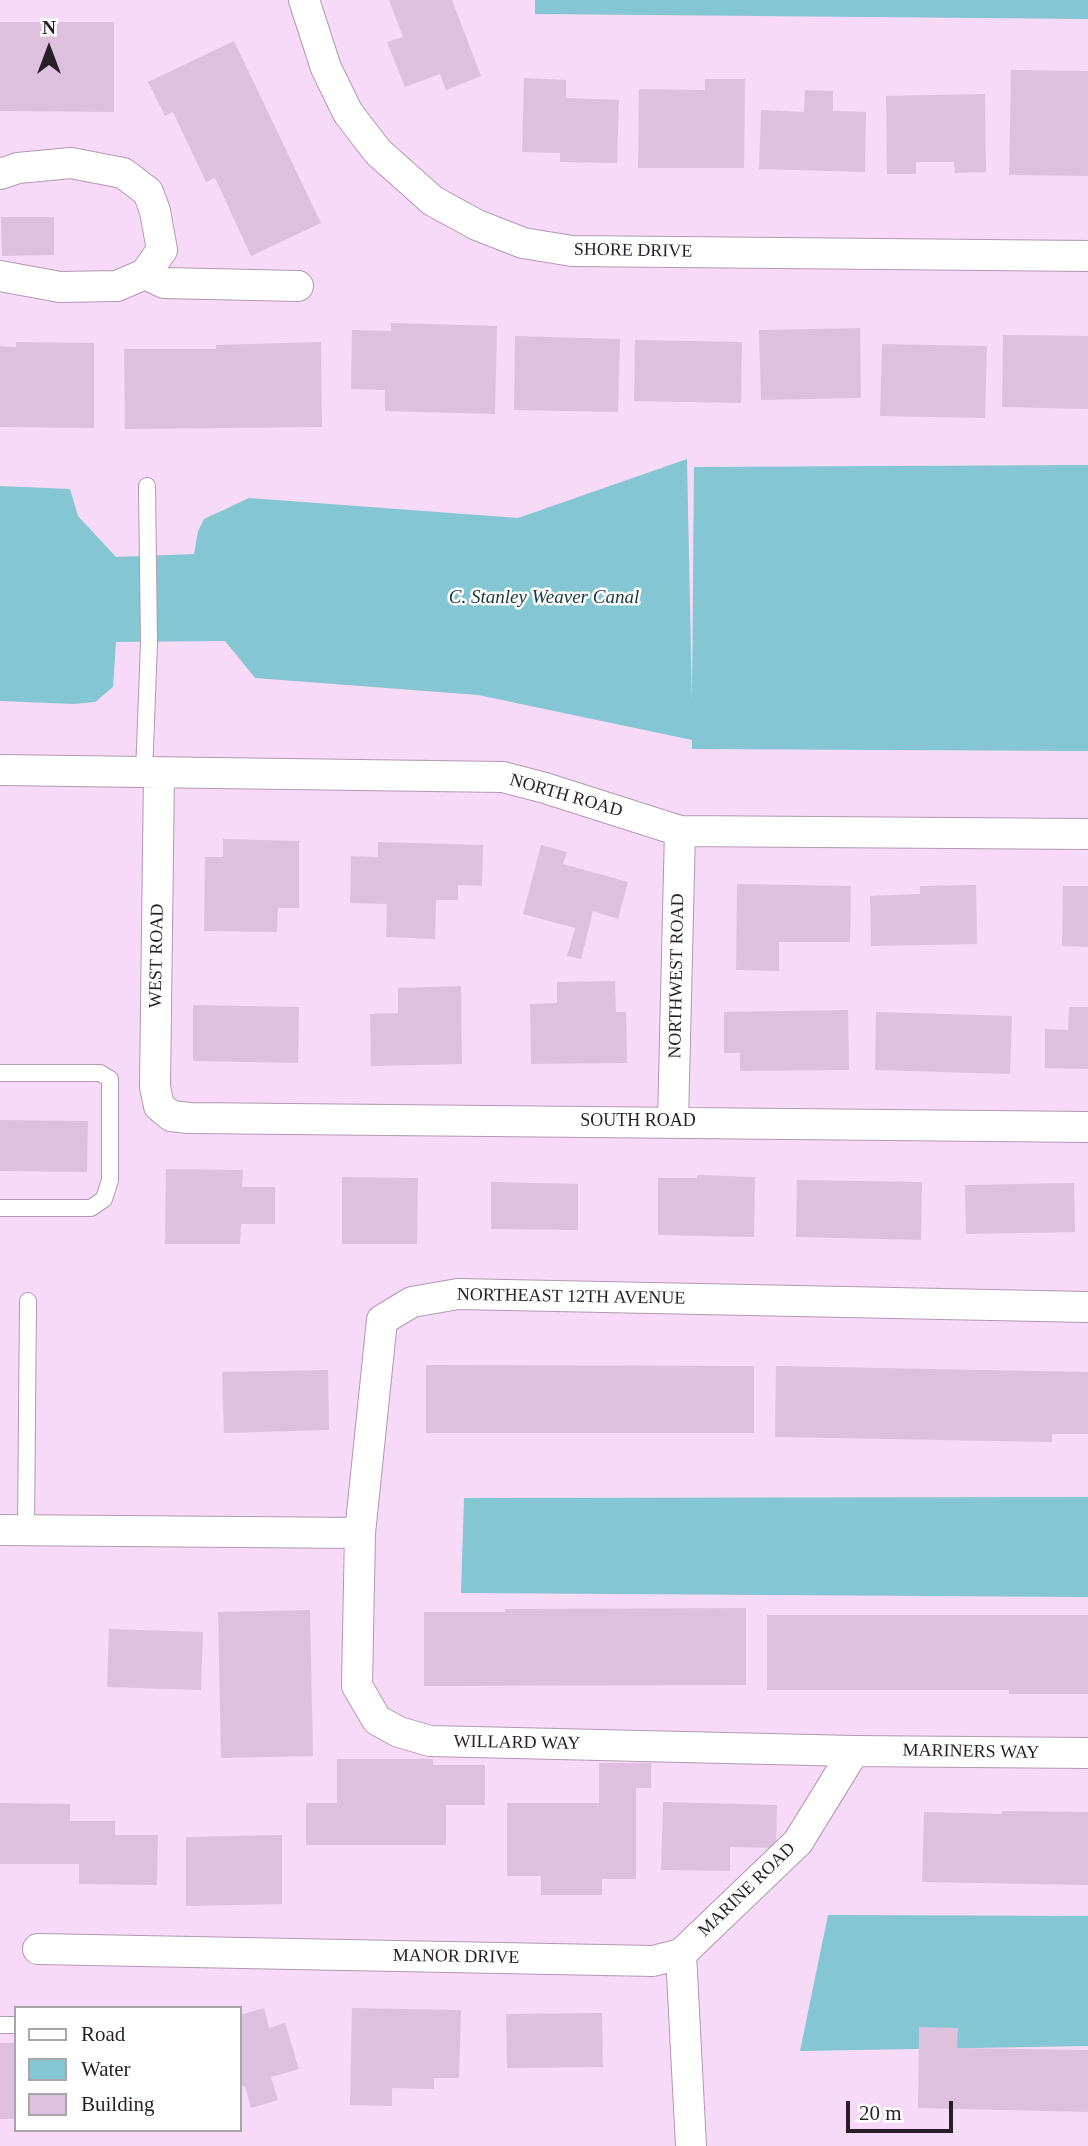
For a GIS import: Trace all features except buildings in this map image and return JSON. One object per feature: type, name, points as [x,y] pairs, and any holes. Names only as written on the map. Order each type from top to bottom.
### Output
[{"type":"street","name":"SHORE DRIVE","points":[[304,0],[326,68],[348,113],[378,152],[433,201],[477,225],[523,243],[572,251],[1088,256]]},
{"type":"street","points":[[0,174],[18,168],[71,163],[123,173],[148,192],[155,211],[162,250],[145,274],[117,286],[60,287],[0,276]]},
{"type":"street","points":[[145,274],[164,283],[298,286]]},
{"type":"street","name":"NORTH ROAD","points":[[0,770],[503,778],[545,788],[680,831],[1088,834]]},
{"type":"street","name":"WEST ROAD","points":[[152,773],[155,1087],[159,1106],[171,1116],[189,1118]]},
{"type":"street","name":"NORTHWEST ROAD","points":[[673,1121],[680,831]]},
{"type":"street","name":"SOUTH ROAD","points":[[189,1118],[1088,1127]]},
{"type":"street","name":"NORTHEAST 12TH AVENUE","points":[[360,1532],[382,1320],[412,1302],[458,1294],[1088,1307]]},
{"type":"street","points":[[13,1530],[360,1532]]},
{"type":"street","name":"WILLARD WAY","points":[[360,1532],[358,1686],[377,1720],[405,1734],[430,1741],[854,1751]]},
{"type":"street","name":"MARINERS WAY","points":[[854,1751],[1088,1753]]},
{"type":"street","name":"MARINE ROAD","points":[[681,1954],[798,1842],[854,1751]]},
{"type":"street","name":"MANOR DRIVE","points":[[38,1949],[653,1961],[681,1954]]},
{"type":"street","points":[[681,1954],[691,2146]]},
{"type":"lane","points":[[147,486],[152,773]]},
{"type":"lane","points":[[0,1073],[100,1073],[110,1079],[110,1180],[104,1199],[92,1208],[0,1208]]},
{"type":"lane","points":[[13,1530],[28,1301]]},
{"type":"water","points":[[535,0],[1088,0],[1088,19],[535,14]]},
{"type":"water","name":"C. Stanley Weaver Canal","points":[[687,459],[692,703],[694,467],[1088,465],[1088,751],[692,749],[692,740],[478,695],[255,678],[225,641],[116,642],[113,687],[95,702],[74,704],[0,701],[0,486],[70,489],[78,516],[116,557],[194,554],[198,531],[204,519],[249,498],[518,518]]},
{"type":"water","points":[[1088,1497],[1088,1597],[461,1593],[464,1498]]},
{"type":"water","points":[[828,1915],[1088,1916],[1088,2046],[800,2051]]}]
